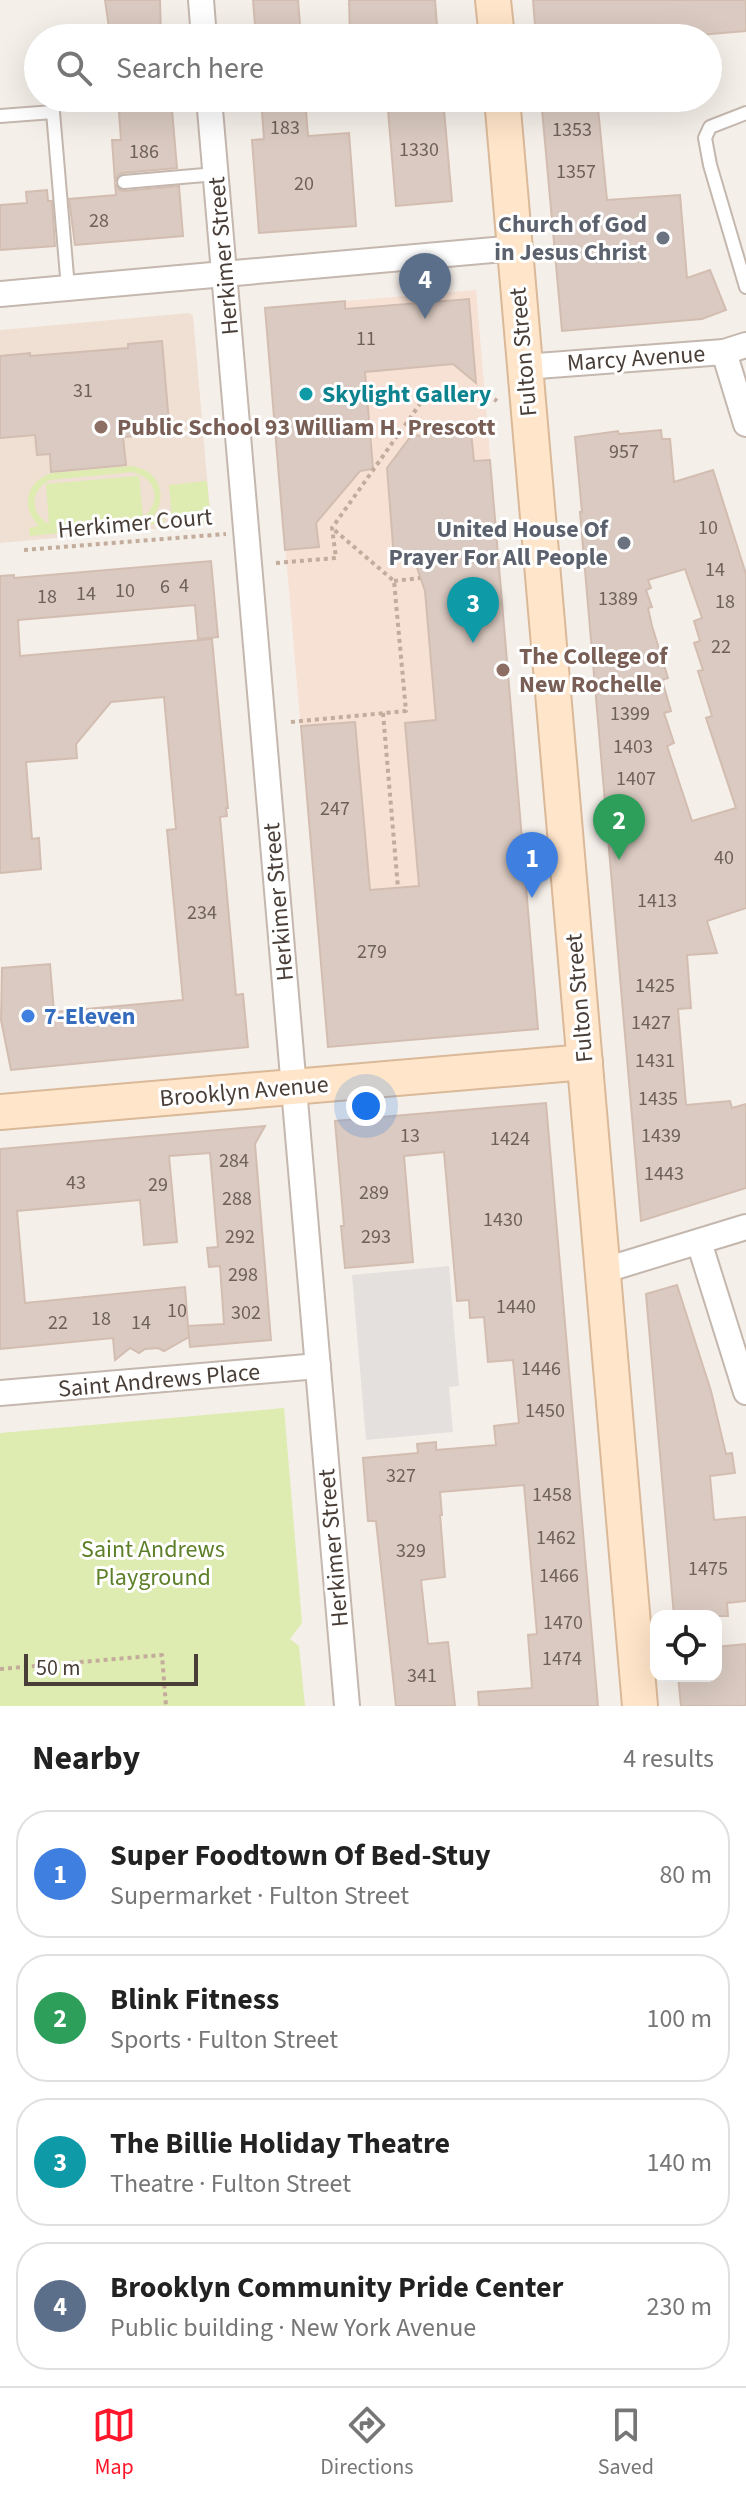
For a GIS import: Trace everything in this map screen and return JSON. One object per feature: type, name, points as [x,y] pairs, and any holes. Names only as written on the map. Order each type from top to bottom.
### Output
[{"type":"main road","points":[[493,0],[496,24]]},
{"type":"main road","name":"Fulton Street","points":[[503,112],[640,1706]]},
{"type":"main road","name":"Brooklyn Avenue","points":[[0,1112],[585,1062]]},
{"type":"street","points":[[201,0],[203,24]]},
{"type":"street","name":"Herkimer Street","points":[[210,112],[347,1706]]},
{"type":"street","points":[[0,294],[515,248]]},
{"type":"street","points":[[735,348],[746,424]]},
{"type":"street","name":"Marcy Avenue","points":[[524,367],[735,348]]},
{"type":"street","points":[[602,1271],[746,1227]]},
{"type":"street","points":[[699,1242],[746,1392]]},
{"type":"street","name":"Saint Andrews Place","points":[[0,1393],[318,1366]]},
{"type":"lane","points":[[0,116],[53,112],[68,288]]},
{"type":"lane","points":[[746,113],[710,127],[705,138],[746,287]]},
{"type":"lane","points":[[124,182],[216,174]]},
{"type":"path","points":[[276,563],[336,558],[332,528],[422,401],[488,395],[497,401]]},
{"type":"path","points":[[291,722],[406,711],[394,581],[332,528]]},
{"type":"path","name":"Herkimer Court","points":[[24,550],[248,532]]},
{"type":"path","points":[[394,581],[420,578]]},
{"type":"path","points":[[383,713],[398,888]]},
{"type":"path","points":[[0,1669],[162,1655],[166,1706]]},
{"type":"shaded area","points":[[476,290],[538,1029],[328,1047],[265,308]]},
{"type":"shaded area","name":"Public School 93 William H. Prescott","points":[[189,313],[193,316],[211,524],[0,543],[0,330]]},
{"type":"shaded area","points":[[449,1266],[459,1386],[449,1387],[453,1432],[366,1440],[352,1275]]},
{"type":"green space","points":[[130,466],[140,468],[158,484],[160,500],[153,517],[164,517],[164,523],[30,536],[29,528],[39,526],[29,511],[31,488],[52,473]],"holes":[[[132,472],[140,475],[151,484],[155,497],[143,517],[139,476],[46,484],[49,524],[35,508],[36,495],[43,484],[50,480]]]},
{"type":"green space","points":[[207,481],[211,524],[173,527],[169,485]]},
{"type":"green space","name":"Saint Andrews Playground","points":[[284,1408],[302,1623],[290,1639],[299,1646],[305,1706],[0,1706],[0,1433]]},
{"type":"building","points":[[105,0],[160,0],[161,24],[108,24]]},
{"type":"building","points":[[253,0],[298,0],[300,24],[255,24]]},
{"type":"building","points":[[349,0],[435,0],[437,24],[350,24]]},
{"type":"building","points":[[533,0],[746,0],[746,31],[722,33],[722,24],[535,24]]},
{"type":"building","points":[[119,112],[172,112],[177,168],[122,173],[115,182],[112,140],[121,140]]},
{"type":"building","points":[[262,112],[306,112],[308,136],[349,133],[356,226],[259,233],[252,140],[264,139]]},
{"type":"building","points":[[388,112],[444,112],[452,201],[396,206]]},
{"type":"building","points":[[542,112],[598,112],[607,200],[680,195],[687,278],[710,270],[726,310],[702,319],[562,331]]},
{"type":"building","points":[[115,184],[124,191],[179,186],[183,236],[75,245],[69,199],[116,195]]},
{"type":"building","points":[[47,190],[48,201],[52,201],[55,246],[0,250],[0,205],[27,203],[26,192]]},
{"type":"building","points":[[469,299],[476,383],[453,364],[365,372],[373,469],[360,471],[316,523],[319,547],[285,550],[265,308],[345,301],[345,309]]},
{"type":"building","points":[[162,341],[169,423],[135,426],[135,436],[123,437],[126,465],[51,472],[50,454],[37,455],[35,435],[0,438],[0,356],[128,348],[128,344]]},
{"type":"building","points":[[661,430],[662,439],[670,439],[674,482],[713,470],[746,574],[746,908],[707,921],[717,953],[687,955],[691,1008],[678,1009],[686,1105],[730,1101],[732,1108],[746,1104],[746,1188],[641,1221],[575,437],[618,431],[619,434]],"holes":[[[685,569],[702,618],[694,621],[700,641],[694,643],[703,670],[698,671],[712,716],[706,718],[736,808],[692,821],[667,746],[674,743],[664,713],[671,711],[662,680],[668,678],[648,608],[652,607],[646,590],[651,588],[648,580]]]},
{"type":"building","points":[[471,432],[474,461],[490,460],[538,1029],[328,1047],[301,726],[355,722],[370,890],[419,886],[405,723],[436,720],[425,591],[413,556],[394,558],[387,468],[411,436]]},
{"type":"building","points":[[211,561],[218,637],[198,639],[195,605],[18,620],[20,656],[212,639],[228,808],[227,816],[220,817],[236,995],[243,994],[248,1047],[11,1070],[1,1020],[2,968],[50,964],[54,1012],[183,1000],[167,830],[176,829],[164,697],[111,702],[76,744],[77,758],[26,762],[32,839],[39,838],[41,869],[0,873],[0,576],[14,575],[14,578]]},
{"type":"building","points":[[546,1103],[598,1706],[479,1706],[478,1692],[532,1688],[528,1635],[537,1634],[524,1485],[440,1492],[445,1577],[421,1580],[428,1644],[448,1642],[455,1706],[396,1706],[376,1521],[368,1521],[363,1458],[418,1453],[417,1444],[436,1442],[436,1450],[496,1445],[494,1426],[519,1423],[513,1360],[488,1362],[484,1317],[470,1318],[469,1300],[457,1301],[444,1152],[404,1156],[413,1262],[345,1268],[335,1121]]},
{"type":"building","points":[[265,1126],[255,1144],[271,1340],[190,1347],[188,1326],[189,1337],[164,1351],[145,1349],[139,1353],[130,1348],[115,1360],[113,1338],[0,1349],[0,1149]],"holes":[[[210,1153],[218,1247],[207,1248],[209,1267],[220,1266],[224,1324],[188,1326],[185,1287],[25,1303],[17,1211],[140,1200],[144,1245],[177,1242],[169,1156]]]},
{"type":"building","points":[[677,1285],[711,1391],[726,1454],[732,1453],[735,1473],[710,1476],[714,1520],[746,1517],[746,1601],[727,1603],[728,1616],[722,1616],[722,1610],[673,1610],[646,1294]]},
{"type":"building","points":[[746,1644],[746,1706],[681,1706],[679,1682],[722,1682],[722,1646]]},
{"type":"place","name":"Church of God in Jesus Christ","points":[[663,238]]},
{"type":"place","name":"Brooklyn Community Pride Center","points":[[425,319]]},
{"type":"place","name":"Skylight Gallery","points":[[306,394]]},
{"type":"place","name":"Public School 93 William H. Prescott","points":[[101,427]]},
{"type":"place","name":"United House Of Prayer For All People","points":[[624,543]]},
{"type":"place","name":"The Billie Holiday Theatre","points":[[473,643]]},
{"type":"place","name":"The College of New Rochelle","points":[[503,670]]},
{"type":"place","name":"Blink Fitness","points":[[619,860]]},
{"type":"place","name":"Super Foodtown Of Bed-Stuy","points":[[532,898]]},
{"type":"place","name":"7-Eleven","points":[[28,1016]]}]
